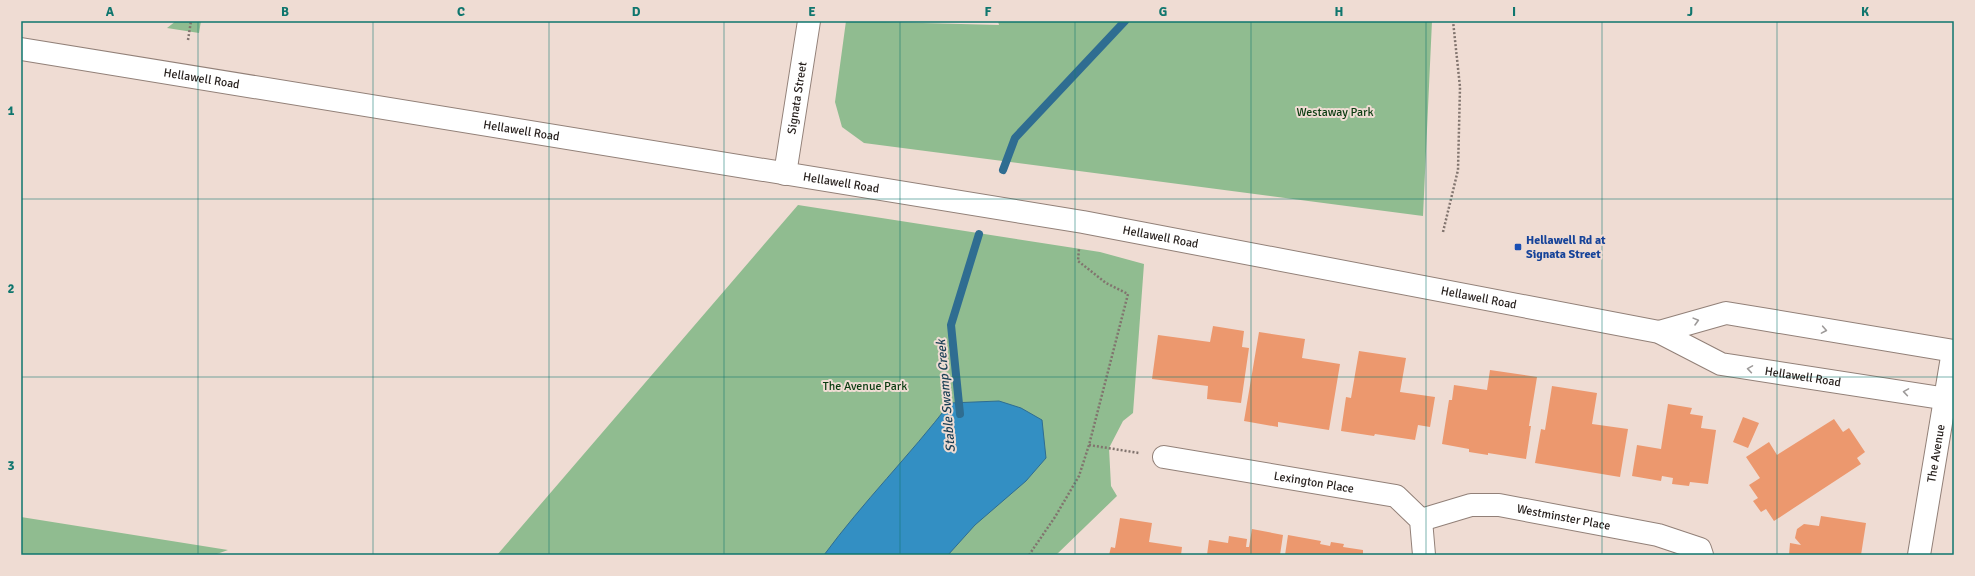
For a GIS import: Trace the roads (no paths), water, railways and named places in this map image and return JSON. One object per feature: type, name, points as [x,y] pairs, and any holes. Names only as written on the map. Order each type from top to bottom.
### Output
[{"type":"street","name":"Signata Street","points":[[785,174],[809,21]]},
{"type":"street","name":"Hellawell Road","points":[[21,49],[1083,222],[1658,332],[1721,364],[1950,399]]},
{"type":"street","name":"Hellawell Road","points":[[1658,332],[1726,313],[1953,351]]},
{"type":"street","name":"The Avenue","points":[[1919,555],[1950,399],[1953,351]]},
{"type":"street","name":"Lexington Place","points":[[1164,457],[1396,496],[1421,520]]},
{"type":"street","name":"Westminster Place","points":[[1421,520],[1471,505],[1499,505],[1658,534],[1700,549],[1702,555]]},
{"type":"street","points":[[1421,520],[1424,555]]},
{"type":"water","points":[[999,401],[1021,408],[1042,420],[1046,458],[1026,481],[975,525],[948,555],[824,555],[839,535],[950,403]]},
{"type":"waterway","name":"Stable Swamp Creek","points":[[1003,170],[1015,138],[1125,21]]},
{"type":"waterway","name":"Stable Swamp Creek","points":[[960,414],[951,325],[979,234]]},
{"type":"place","name":"Hellawell Rd at Signata Street","points":[[1518,247]]},
{"type":"park label","name":"Westaway Park","points":[[1335,112]]},
{"type":"park label","name":"The Avenue Park","points":[[865,386]]}]
